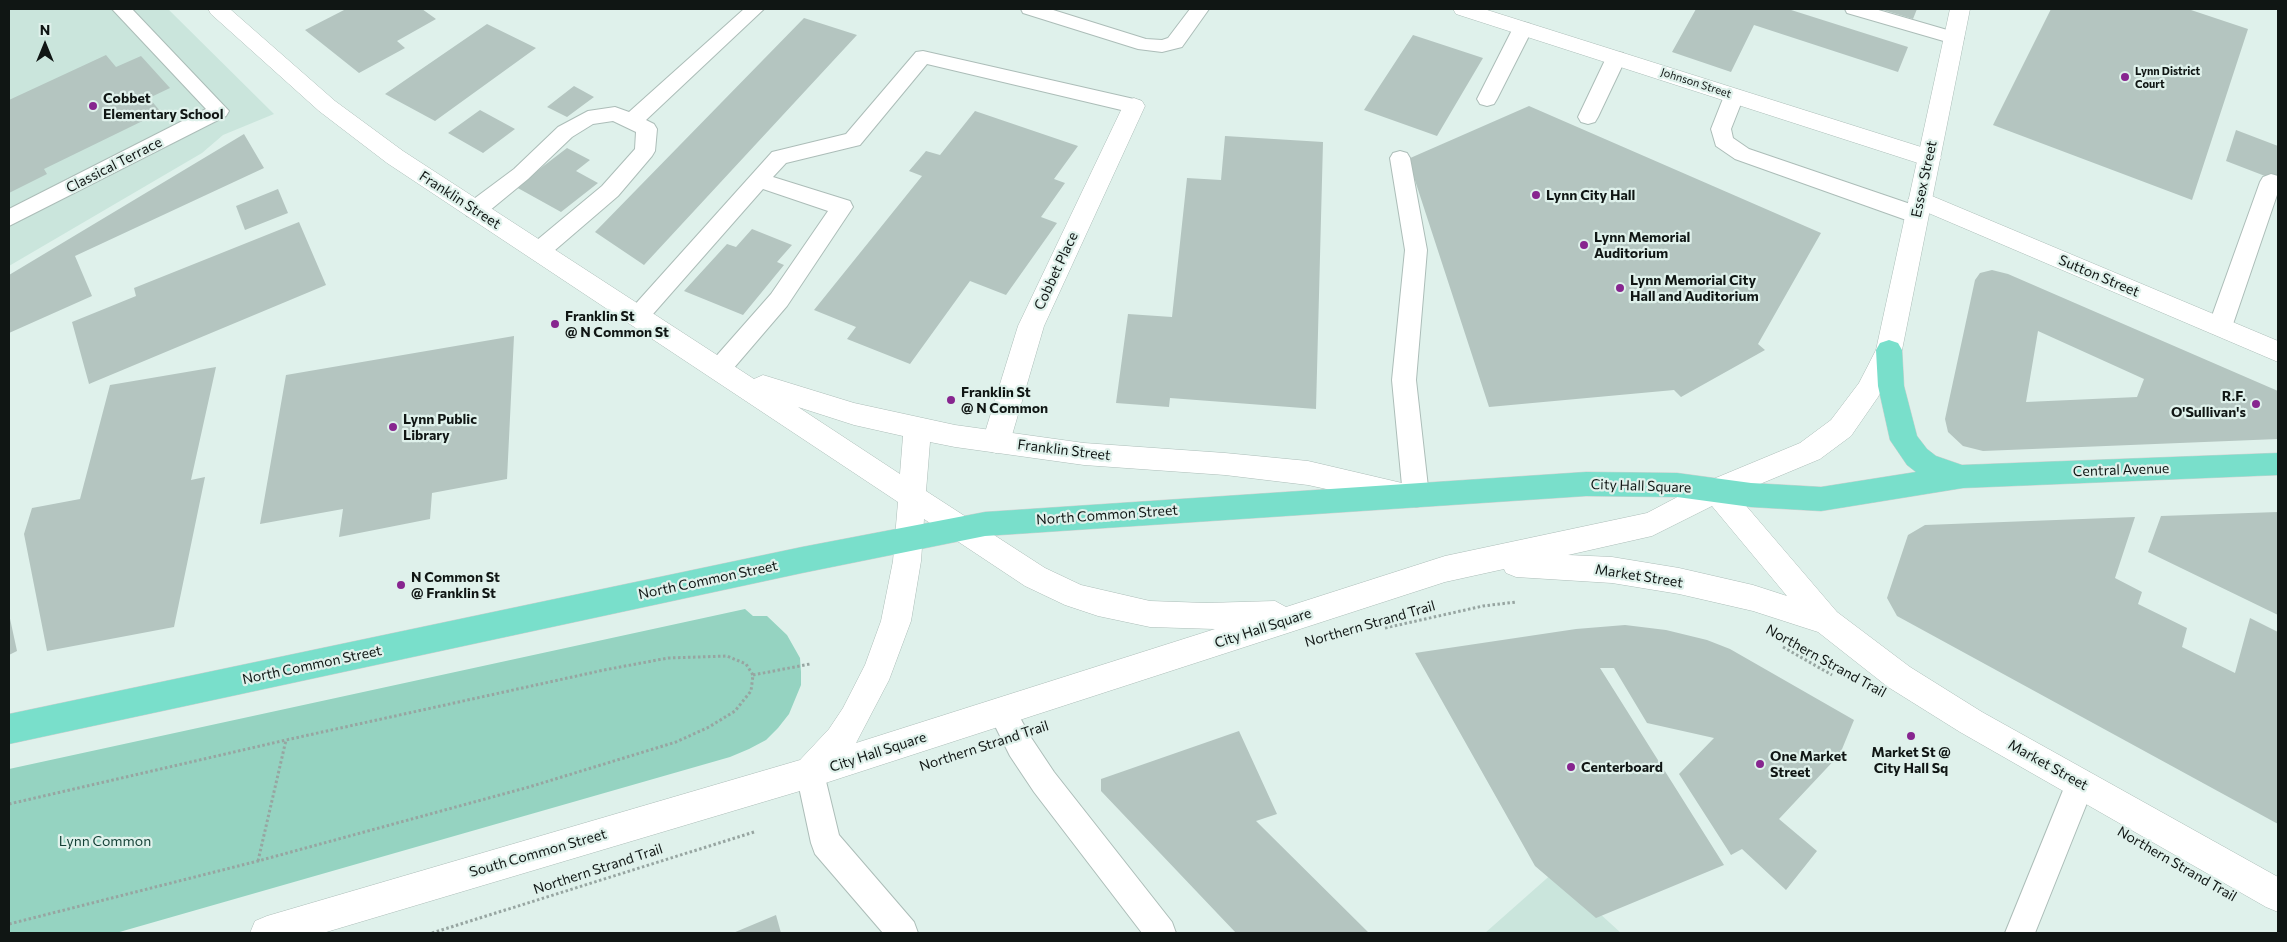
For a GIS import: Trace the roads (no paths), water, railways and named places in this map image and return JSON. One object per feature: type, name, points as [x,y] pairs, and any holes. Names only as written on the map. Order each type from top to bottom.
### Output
[{"type":"main road","name":"Franklin Street","points":[[221,9],[327,106],[402,162],[1042,581],[1075,596],[1106,605],[1150,614],[1206,616],[1271,614],[1327,607]]},
{"type":"main road","name":"Johnson Street","points":[[1463,9],[1929,158]]},
{"type":"main road","name":"Essex Street","points":[[1889,350],[1960,9]]},
{"type":"main road","name":"Cobbet Place","points":[[996,442],[1030,326],[1134,106]]},
{"type":"main road","name":"Sutton Street","points":[[1919,207],[2278,352]]},
{"type":"main road","name":"City Hall Square","points":[[810,773],[1445,569],[1652,524],[1716,490],[1794,460],[1826,440],[1841,428],[1855,409],[1873,382],[1889,350]]},
{"type":"main road","points":[[1889,350],[1891,386],[1904,440],[1917,457],[1927,465],[1963,476]]},
{"type":"main road","name":"Franklin Street","points":[[719,369],[812,402],[917,429],[1084,454],[1225,464],[1308,473],[1416,496]]},
{"type":"main road","points":[[810,773],[840,740],[854,718],[878,670],[888,644],[900,604],[907,561],[917,429]]},
{"type":"main road","name":"Central Avenue","points":[[1963,476],[2278,464]]},
{"type":"main road","name":"City Hall Square","points":[[1416,496],[1586,484],[1677,485],[1790,499],[1821,499],[1963,476]]},
{"type":"main road","name":"Market Street","points":[[1716,490],[1827,621],[1899,678],[1946,708],[2278,895]]},
{"type":"main road","name":"North Common Street","points":[[9,729],[960,528],[1036,519],[1416,496]]},
{"type":"main road","name":"Market Street","points":[[1445,569],[1512,564],[1612,570],[1737,594],[1827,621]]},
{"type":"main road","name":"South Common Street","points":[[267,933],[810,773]]},
{"type":"lane","name":"Classical Terrace","points":[[9,218],[219,111],[121,9]]},
{"type":"lane","points":[[631,122],[755,9]]},
{"type":"lane","points":[[1030,9],[1145,45],[1162,46],[1175,43],[1200,9]]},
{"type":"lane","points":[[1854,9],[1954,38]]},
{"type":"lane","points":[[1487,99],[1523,28]]},
{"type":"lane","points":[[638,316],[780,157],[853,140],[923,56],[1134,106]]},
{"type":"lane","points":[[1588,117],[1616,58]]},
{"type":"lane","points":[[1734,96],[1721,129],[1723,141],[1742,154],[1919,207]]},
{"type":"lane","points":[[475,210],[521,174],[565,132],[588,118],[615,114],[647,129],[645,151],[610,190],[538,251]]},
{"type":"lane","points":[[1400,158],[1416,250],[1404,380],[1416,496]]},
{"type":"lane","points":[[719,369],[779,300],[842,207],[758,180]]},
{"type":"lane","points":[[2220,327],[2272,182],[2278,184]]},
{"type":"lane","points":[[1002,712],[1020,746],[1044,782],[1161,933]]},
{"type":"lane","points":[[810,773],[826,842],[903,933]]},
{"type":"lane","points":[[2020,933],[2080,783]]},
{"type":"place","name":"Lynn District Court","points":[[2125,77]]},
{"type":"place","name":"Cobbet Elementary School","points":[[93,106]]},
{"type":"place","name":"Lynn City Hall","points":[[1536,195]]},
{"type":"place","name":"Lynn Memorial Auditorium","points":[[1584,245]]},
{"type":"place","name":"Lynn Memorial City Hall and Auditorium","points":[[1620,288]]},
{"type":"place","name":"Franklin St @ N Common St","points":[[555,324]]},
{"type":"place","name":"Franklin St @ N Common","points":[[951,400]]},
{"type":"place","name":"R.F. O'Sullivan's","points":[[2256,404]]},
{"type":"place","name":"Lynn Public Library","points":[[393,427]]},
{"type":"place","name":"N Common St @ Franklin St","points":[[401,585]]},
{"type":"place","name":"Market St @ City Hall Sq","points":[[1911,736]]},
{"type":"place","name":"One Market Street","points":[[1760,764]]},
{"type":"place","name":"Centerboard","points":[[1571,767]]},
{"type":"park label","name":"Lynn Common","points":[[105,841]]}]
